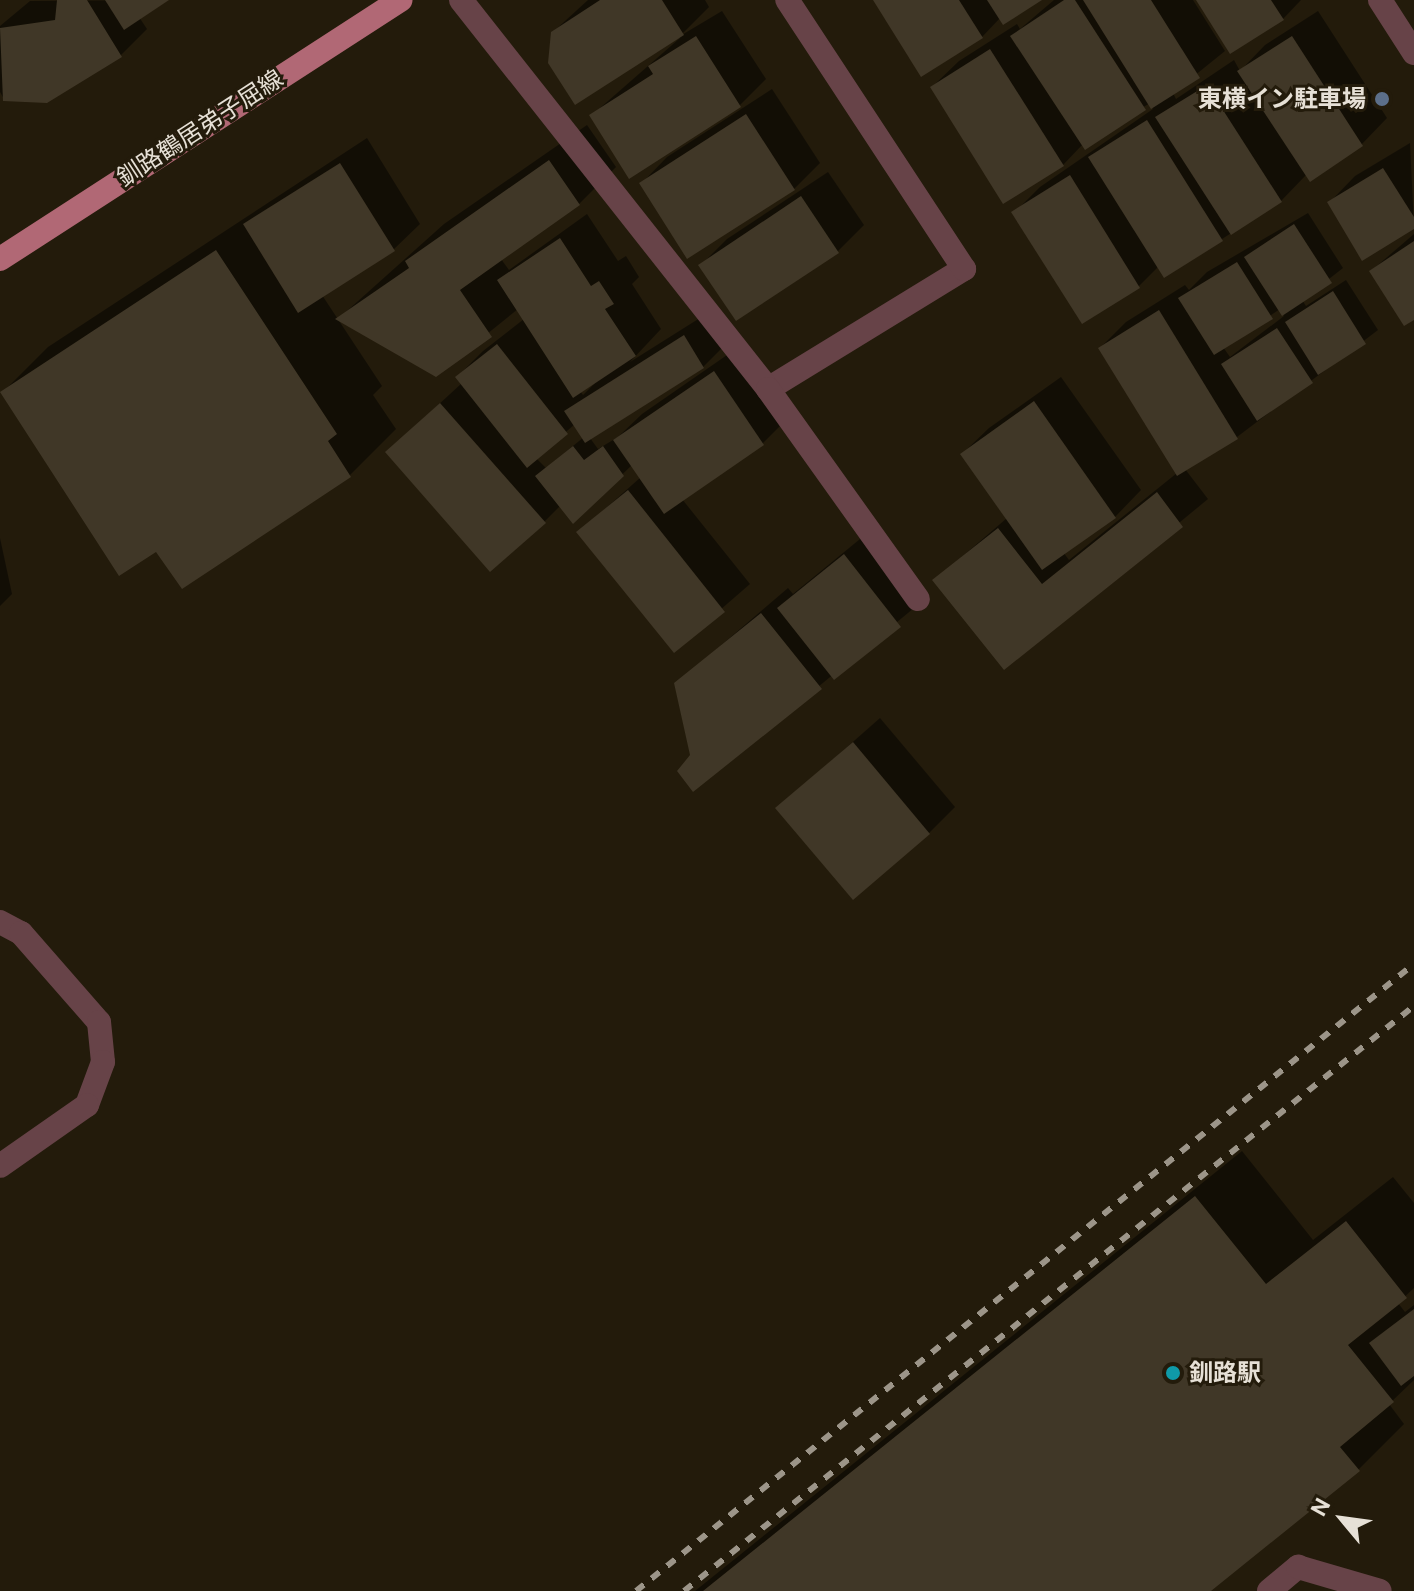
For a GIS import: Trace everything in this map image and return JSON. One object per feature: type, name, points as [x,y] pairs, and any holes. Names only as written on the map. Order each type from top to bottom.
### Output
[{"type":"main road","name":"釧路鶴居弟子屈線","points":[[0,259],[401,0]]},
{"type":"street","points":[[461,0],[768,389],[918,599]]},
{"type":"street","points":[[768,389],[964,269],[787,0]]},
{"type":"street","points":[[1380,0],[1414,53]]},
{"type":"street","points":[[0,922],[21,933],[99,1022],[103,1062],[87,1105],[0,1166]]},
{"type":"street","points":[[1269,1591],[1298,1567],[1380,1591]]},
{"type":"building","points":[[57,0],[87,0],[122,57],[47,103],[3,101],[0,28],[55,20]]},
{"type":"building","points":[[105,0],[169,0],[124,30]]},
{"type":"building","points":[[600,0],[662,0],[684,35],[575,105],[548,63],[551,32]]},
{"type":"building","points":[[873,0],[959,0],[983,38],[921,77]]},
{"type":"building","points":[[987,0],[1042,0],[1003,25]]},
{"type":"building","points":[[1064,0],[1075,0],[1146,110],[1085,150],[1010,36]]},
{"type":"building","points":[[1083,0],[1151,0],[1200,78],[1151,109]]},
{"type":"building","points":[[1196,0],[1271,0],[1284,20],[1230,54]]},
{"type":"building","points":[[696,36],[741,107],[629,179],[589,115],[653,74],[648,66]]},
{"type":"building","points":[[1292,36],[1363,146],[1310,182],[1237,71]]},
{"type":"building","points":[[990,49],[1064,166],[1003,204],[930,87]]},
{"type":"building","points":[[1207,85],[1282,202],[1231,235],[1155,117]]},
{"type":"building","points":[[746,114],[795,190],[687,259],[639,183]]},
{"type":"building","points":[[1147,120],[1223,241],[1164,278],[1088,157]]},
{"type":"building","points":[[549,160],[580,205],[460,290],[492,337],[436,377],[335,319],[409,268],[405,261]]},
{"type":"building","points":[[340,163],[395,251],[298,313],[243,224]]},
{"type":"building","points":[[1383,168],[1414,217],[1414,229],[1362,261],[1327,202]]},
{"type":"building","points":[[1070,175],[1140,288],[1082,324],[1011,212]]},
{"type":"building","points":[[801,196],[839,253],[736,321],[698,265]]},
{"type":"building","points":[[1294,224],[1332,283],[1282,316],[1244,257]]},
{"type":"building","points":[[560,238],[591,286],[599,281],[614,304],[605,309],[636,356],[573,398],[497,280]]},
{"type":"building","points":[[1414,241],[1414,320],[1404,326],[1369,271]]},
{"type":"building","points":[[216,250],[337,434],[328,441],[351,477],[182,589],[156,552],[119,576],[0,392]]},
{"type":"building","points":[[1237,262],[1273,319],[1214,355],[1178,298]]},
{"type":"building","points":[[1333,291],[1366,344],[1318,375],[1285,322]]},
{"type":"building","points":[[1159,310],[1238,439],[1177,476],[1098,348]]},
{"type":"building","points":[[1277,328],[1313,383],[1257,421],[1221,364]]},
{"type":"building","points":[[684,335],[704,368],[585,443],[564,411]]},
{"type":"building","points":[[497,344],[568,434],[527,468],[455,377]]},
{"type":"building","points":[[714,371],[764,445],[664,514],[613,440]]},
{"type":"building","points":[[1034,401],[1116,518],[1042,570],[960,454]]},
{"type":"building","points":[[440,403],[546,523],[490,572],[385,452]]},
{"type":"building","points":[[573,446],[584,460],[603,446],[624,476],[573,524],[535,476]]},
{"type":"building","points":[[628,490],[725,612],[674,653],[576,532]]},
{"type":"building","points":[[1157,492],[1183,527],[1004,670],[932,580],[998,528],[1042,584]]},
{"type":"building","points":[[844,554],[901,627],[834,680],[777,608]]},
{"type":"building","points":[[761,613],[822,689],[693,792],[677,771],[690,755],[674,683]]},
{"type":"building","points":[[853,742],[930,834],[853,900],[775,808]]},
{"type":"building","name":"釧路駅","points":[[1195,1196],[1266,1284],[1346,1221],[1407,1298],[1348,1345],[1394,1402],[1340,1447],[1360,1471],[1211,1591],[703,1591]]},
{"type":"building","points":[[1414,1309],[1414,1376],[1401,1386],[1369,1343]]},
{"type":"railway","points":[[636,1591],[1414,964]]},
{"type":"railway","points":[[684,1591],[1414,1006]]},
{"type":"place","name":"東横イン駐車場","points":[[1382,99]]},
{"type":"place","name":"釧路駅","points":[[1173,1373]]}]
